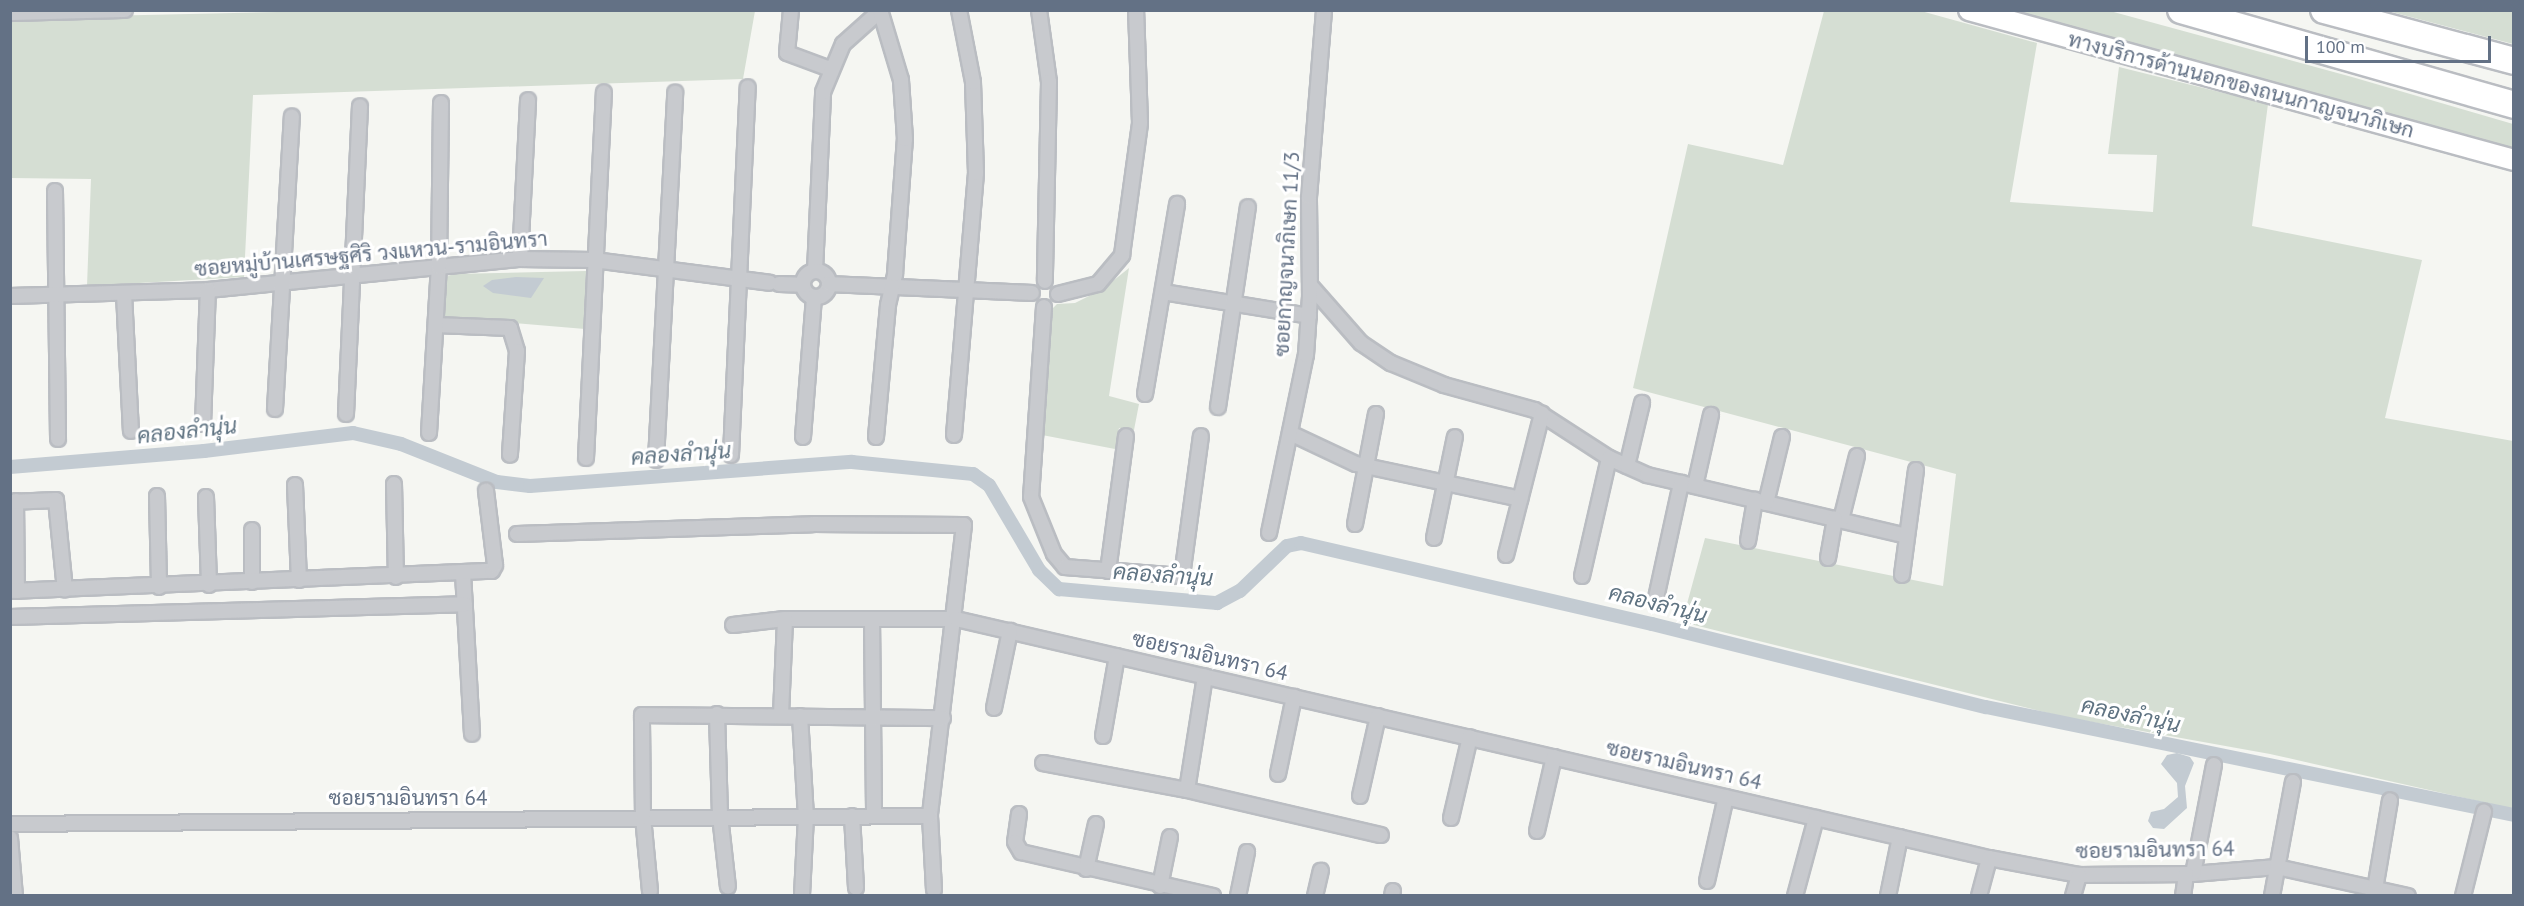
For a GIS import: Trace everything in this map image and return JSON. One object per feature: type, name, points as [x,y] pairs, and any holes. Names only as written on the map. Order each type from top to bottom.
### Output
[{"type":"highway","points":[[2181,10],[2514,105]]},
{"type":"highway","points":[[2324,10],[2514,61]]},
{"type":"main road","name":"ทางบริการด้านนอกของถนนกาญจนาภิเษก","points":[[1969,10],[2514,160]]},
{"type":"street","points":[[10,13],[125,10]]},
{"type":"street","points":[[790,10],[787,53],[830,69]]},
{"type":"street","points":[[954,435],[975,173],[973,82],[959,10]]},
{"type":"street","points":[[1039,10],[1049,82],[1045,281]]},
{"type":"street","points":[[1058,294],[1098,284],[1122,255],[1140,123],[1136,10]]},
{"type":"street","name":"ซอยกาญจนาภิเษก 11/3","points":[[1269,533],[1306,355],[1310,285],[1308,197],[1324,10]]},
{"type":"street","points":[[815,271],[823,92],[830,69],[843,44],[881,11],[901,80],[905,139],[876,436]]},
{"type":"street","points":[[731,455],[748,87]]},
{"type":"street","points":[[586,458],[604,92]]},
{"type":"street","points":[[656,460],[675,92]]},
{"type":"street","points":[[520,259],[528,100]]},
{"type":"street","points":[[429,433],[440,267],[441,103]]},
{"type":"street","points":[[346,414],[355,277],[360,106]]},
{"type":"street","points":[[275,409],[279,285],[292,116]]},
{"type":"street","points":[[55,191],[58,438]]},
{"type":"street","points":[[1145,394],[1177,204]]},
{"type":"street","points":[[1218,407],[1248,207]]},
{"type":"street","name":"ซอยหมู่บ้านเศรษฐศิริ วงแหวน-รามอินทรา","points":[[10,296],[124,294],[279,285],[520,259],[594,260],[667,272],[803,285]]},
{"type":"street","points":[[803,437],[814,297],[803,285],[807,274],[815,271],[823,273],[828,284],[825,292],[814,297]]},
{"type":"street","points":[[1045,281],[1056,286],[1058,294],[1052,305],[1044,307],[1034,301],[1032,293],[1035,286],[1045,281]]},
{"type":"street","points":[[828,284],[1032,293]]},
{"type":"street","points":[[1310,285],[1361,343],[1391,363],[1444,385],[1542,414],[1609,458],[1627,466],[1681,483],[1908,536]]},
{"type":"street","points":[[203,424],[208,290]]},
{"type":"street","points":[[1163,292],[1309,316]]},
{"type":"street","points":[[124,294],[131,431]]},
{"type":"street","points":[[1044,307],[1030,498],[1054,554],[1065,567],[1182,576],[1201,436]]},
{"type":"street","points":[[436,325],[510,328],[517,351],[510,455]]},
{"type":"street","points":[[1627,466],[1642,403]]},
{"type":"street","points":[[1355,524],[1376,414]]},
{"type":"street","points":[[1506,555],[1542,414]]},
{"type":"street","points":[[1695,486],[1711,415]]},
{"type":"street","points":[[1290,433],[1318,450],[1367,466],[1520,500]]},
{"type":"street","points":[[1108,571],[1126,436]]},
{"type":"street","points":[[1434,538],[1455,436]]},
{"type":"street","points":[[1748,540],[1782,437]]},
{"type":"street","points":[[1828,558],[1857,456]]},
{"type":"street","points":[[1582,576],[1609,458]]},
{"type":"street","points":[[1902,575],[1916,470]]},
{"type":"street","points":[[1656,597],[1681,483]]},
{"type":"street","points":[[394,484],[396,577]]},
{"type":"street","points":[[295,485],[299,580]]},
{"type":"street","points":[[66,590],[57,500],[13,502],[14,591],[66,590],[396,577],[495,569],[486,491]]},
{"type":"street","points":[[157,496],[159,587]]},
{"type":"street","points":[[206,497],[209,585]]},
{"type":"street","points":[[517,534],[959,524],[966,529],[930,816],[934,890]]},
{"type":"street","points":[[252,530],[252,582]]},
{"type":"street","points":[[464,573],[472,734]]},
{"type":"street","points":[[10,617],[465,604]]},
{"type":"street","points":[[781,716],[785,619]]},
{"type":"street","name":"ซอยรามอินทรา 64","points":[[733,625],[785,619],[956,619],[1989,858],[2079,875],[2190,874],[2277,867],[2375,892],[2408,896]]},
{"type":"street","points":[[872,619],[874,816]]},
{"type":"street","points":[[994,708],[1010,631]]},
{"type":"street","points":[[1103,736],[1117,656]]},
{"type":"street","points":[[1187,790],[1205,676]]},
{"type":"street","points":[[1278,774],[1294,697]]},
{"type":"street","points":[[717,714],[720,816],[728,888]]},
{"type":"street","points":[[650,891],[643,817],[642,715],[943,718]]},
{"type":"street","points":[[800,716],[806,816],[802,896]]},
{"type":"street","points":[[1360,796],[1378,716]]},
{"type":"street","points":[[1450,818],[1470,738]]},
{"type":"street","points":[[1537,831],[1554,757]]},
{"type":"street","points":[[1043,763],[1187,790],[1382,835]]},
{"type":"street","points":[[2183,896],[2214,765]]},
{"type":"street","points":[[2272,896],[2293,782]]},
{"type":"street","points":[[1707,881],[1726,797]]},
{"type":"street","points":[[2375,892],[2390,800]]},
{"type":"street","points":[[2463,896],[2484,812]]},
{"type":"street","points":[[1019,814],[1015,842],[1021,852],[1160,886],[1213,896]]},
{"type":"street","name":"ซอยรามอินทรา 64","points":[[10,824],[720,816],[930,816]]},
{"type":"street","points":[[852,816],[856,888]]},
{"type":"street","points":[[1795,896],[1816,818]]},
{"type":"street","points":[[1086,868],[1096,824]]},
{"type":"street","points":[[1160,886],[1170,837]]},
{"type":"street","points":[[1888,896],[1900,837]]},
{"type":"street","points":[[10,838],[15,896]]},
{"type":"street","points":[[1238,896],[1247,852]]},
{"type":"street","points":[[1979,896],[1989,858]]},
{"type":"street","points":[[1315,896],[1321,871]]},
{"type":"street","points":[[2073,896],[2079,875]]},
{"type":"shaded area","points":[[371,10],[755,11],[743,79],[253,95],[244,277],[87,286],[91,179],[11,178],[10,18]]},
{"type":"shaded area","points":[[1824,11],[1921,11],[2037,43],[2010,202],[2153,212],[2157,155],[2108,154],[2119,67],[2268,104],[2252,226],[2422,260],[2385,418],[2513,441],[2513,809],[2270,754],[2064,717],[1682,622],[1705,538],[1943,586],[1956,474],[1633,388],[1688,144],[1783,165]]},
{"type":"shaded area","points":[[1990,11],[2110,11],[2352,77],[2513,124],[2513,156]]},
{"type":"shaded area","points":[[2388,11],[2513,11],[2513,44]]},
{"type":"shaded area","points":[[1129,268],[1109,396],[1139,404],[1134,430],[1119,428],[1115,449],[1042,435],[1050,311],[1057,304],[1075,303],[1103,289]]},
{"type":"shaded area","points":[[586,271],[585,329],[444,317],[444,278],[453,274]]},
{"type":"shaded area","points":[[516,277],[544,278],[531,298],[493,293],[483,286],[492,280]]},
{"type":"shaded area","points":[[2177,753],[2190,757],[2194,763],[2185,786],[2187,808],[2164,829],[2153,828],[2148,821],[2151,812],[2164,809],[2178,797],[2177,783],[2161,764],[2167,755]]},
{"type":"waterway","name":"คลองลำนุ่น","points":[[10,467],[204,451],[353,433],[401,444],[497,482],[530,486],[852,462],[973,474],[989,485],[1039,570],[1059,589],[1217,603],[1240,591],[1287,546],[1301,543],[1652,624],[1986,707],[2514,815]]}]
